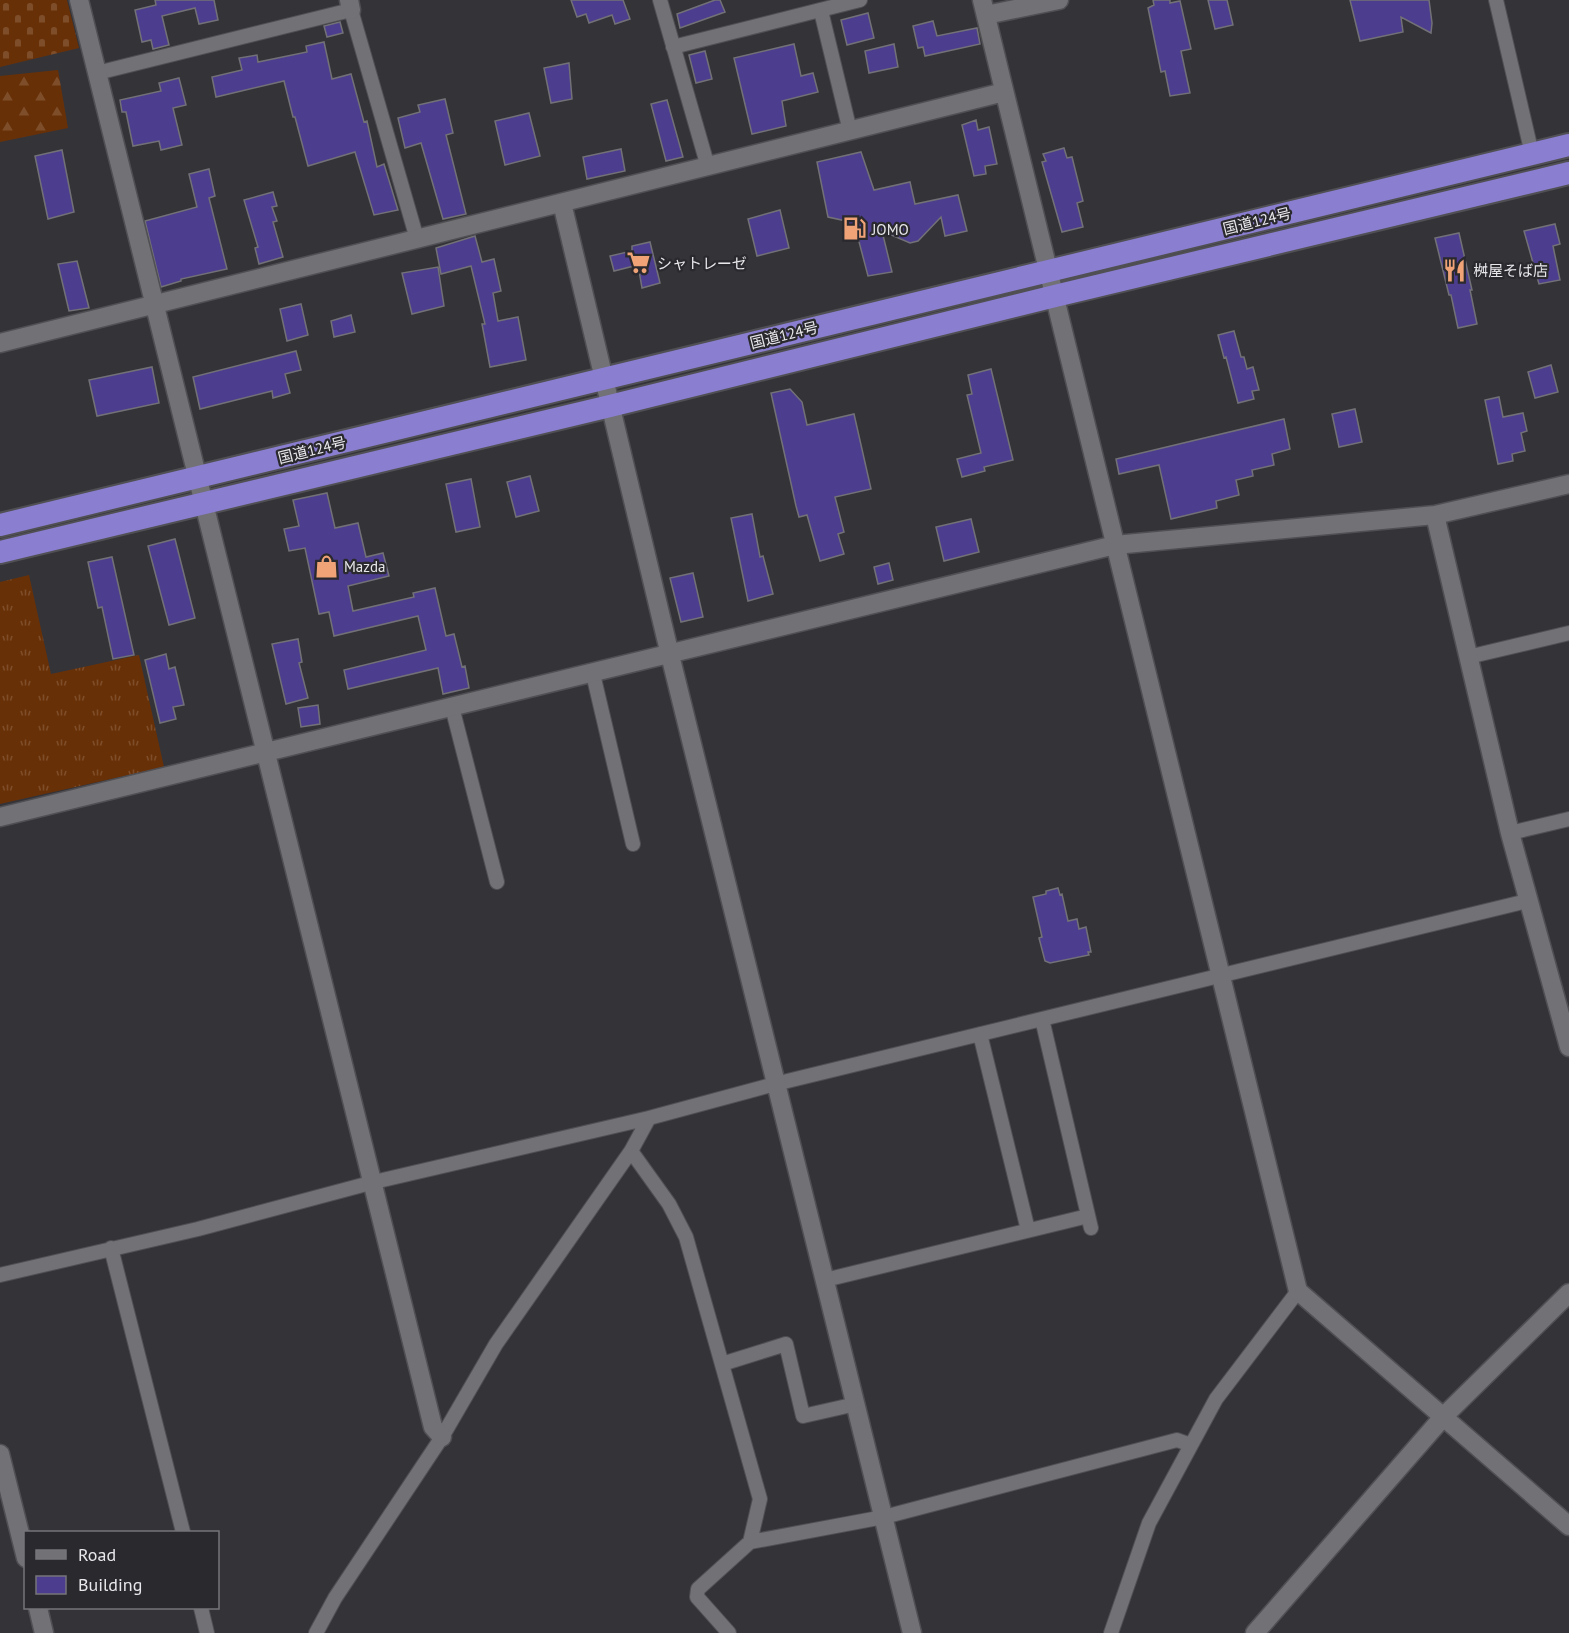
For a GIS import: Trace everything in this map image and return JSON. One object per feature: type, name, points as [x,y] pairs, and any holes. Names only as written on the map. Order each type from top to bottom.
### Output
[{"type":"highway","name":"国道124号","points":[[0,525],[1569,145]]},
{"type":"highway","name":"国道124号","points":[[0,552],[1569,174]]},
{"type":"street","points":[[79,0],[433,1427],[442,1437]]},
{"type":"street","points":[[660,0],[708,167]]},
{"type":"street","points":[[673,47],[860,0]]},
{"type":"street","points":[[1059,0],[984,8],[1298,1291],[1569,1526]]},
{"type":"street","points":[[1496,0],[1532,154]]},
{"type":"street","points":[[97,73],[350,5],[417,239]]},
{"type":"street","points":[[821,11],[850,131]]},
{"type":"street","points":[[0,343],[1004,93]]},
{"type":"street","points":[[562,203],[670,655],[912,1633]]},
{"type":"street","points":[[0,816],[593,674],[1115,545],[1435,515],[1569,484]]},
{"type":"street","points":[[1435,515],[1527,901],[1569,1047]]},
{"type":"street","points":[[1468,657],[1569,633]]},
{"type":"street","points":[[593,674],[633,844]]},
{"type":"street","points":[[452,707],[497,882]]},
{"type":"street","points":[[1510,833],[1569,819]]},
{"type":"street","points":[[0,1275],[198,1229],[374,1182],[650,1118],[775,1084],[1527,901]]},
{"type":"street","points":[[825,1280],[1028,1230],[1090,1222],[1042,1019]]},
{"type":"street","points":[[980,1034],[1028,1230]]},
{"type":"street","points":[[316,1633],[335,1598],[442,1437],[496,1344],[631,1151],[650,1118]]},
{"type":"street","points":[[631,1151],[669,1204],[686,1237],[760,1499],[750,1542]]},
{"type":"street","points":[[111,1248],[182,1531]]},
{"type":"street","points":[[1111,1633],[1149,1523],[1191,1445],[1216,1400],[1298,1291]]},
{"type":"street","points":[[1256,1633],[1444,1416],[1569,1293]]},
{"type":"street","points":[[722,1364],[786,1344],[803,1416],[856,1404]]},
{"type":"street","points":[[729,1633],[697,1597],[698,1589],[750,1542],[884,1517],[1178,1440],[1191,1445]]},
{"type":"street","points":[[0,1454],[24,1550]]},
{"type":"street","points":[[38,1609],[44,1633]]},
{"type":"street","points":[[201,1609],[207,1633]]},
{"type":"green space","points":[[0,0],[67,0],[79,48],[0,67]]},
{"type":"green space","points":[[58,70],[68,128],[0,142],[0,76]]},
{"type":"green space","points":[[29,575],[51,674],[139,655],[164,767],[0,804],[0,582]]},
{"type":"building","points":[[155,0],[214,0],[218,20],[199,24],[195,8],[162,16],[169,45],[153,49],[151,40],[142,42],[135,10],[156,5]]},
{"type":"building","points":[[571,0],[623,0],[630,19],[615,24],[612,15],[589,23],[586,14],[577,17]]},
{"type":"building","points":[[720,0],[725,12],[680,28],[677,14]]},
{"type":"building","points":[[1153,0],[1170,0],[1170,3],[1180,1],[1191,49],[1181,51],[1190,93],[1170,96],[1165,71],[1161,72],[1148,8],[1154,5]]},
{"type":"building","points":[[1208,0],[1227,0],[1233,25],[1215,29]]},
{"type":"building","points":[[1350,0],[1429,0],[1431,33],[1401,17],[1403,32],[1360,41]]},
{"type":"building","points":[[868,13],[874,38],[847,45],[841,20]]},
{"type":"building","points":[[933,21],[937,36],[977,28],[980,44],[925,56],[923,47],[918,48],[913,26]]},
{"type":"building","points":[[340,22],[343,33],[327,37],[324,26]]},
{"type":"building","points":[[324,42],[332,79],[351,74],[364,122],[367,121],[377,167],[384,164],[398,210],[374,215],[355,152],[308,166],[284,81],[216,97],[212,77],[242,70],[239,58],[257,55],[258,62],[307,52],[306,46]]},
{"type":"building","points":[[794,44],[801,76],[813,73],[818,92],[782,101],[786,126],[752,134],[734,58]]},
{"type":"building","points":[[894,44],[898,67],[869,73],[865,51]]},
{"type":"building","points":[[705,51],[712,79],[696,83],[689,55]]},
{"type":"building","points":[[569,63],[572,99],[551,103],[544,68]]},
{"type":"building","points":[[179,78],[186,105],[173,108],[182,145],[161,150],[159,141],[133,146],[126,112],[122,112],[120,100],[161,91],[159,83]]},
{"type":"building","points":[[445,99],[453,133],[446,135],[466,214],[443,219],[421,143],[405,148],[398,118],[420,112],[418,105]]},
{"type":"building","points":[[667,100],[683,157],[666,161],[651,104]]},
{"type":"building","points":[[529,113],[540,156],[505,165],[495,121]]},
{"type":"building","points":[[976,120],[978,130],[989,127],[997,164],[985,166],[986,174],[974,176],[962,125]]},
{"type":"building","points":[[1064,148],[1067,158],[1072,157],[1083,201],[1077,203],[1083,227],[1062,232],[1042,162],[1046,161],[1043,154]]},
{"type":"building","points":[[621,149],[625,171],[587,179],[583,157]]},
{"type":"building","points":[[62,150],[74,212],[48,219],[35,156]]},
{"type":"building","points":[[861,152],[874,190],[910,182],[915,204],[958,195],[967,231],[945,236],[941,217],[918,241],[910,243],[882,231],[892,272],[868,276],[857,234],[846,221],[828,217],[817,162]]},
{"type":"building","points":[[209,169],[215,196],[209,198],[227,269],[181,279],[181,281],[161,287],[145,221],[197,207],[189,174]]},
{"type":"building","points":[[273,192],[277,206],[272,207],[277,221],[273,222],[283,257],[259,264],[255,248],[258,247],[244,200]]},
{"type":"building","points":[[780,210],[789,248],[757,256],[748,219]]},
{"type":"building","points":[[1555,224],[1560,244],[1553,246],[1560,280],[1539,284],[1524,231]]},
{"type":"building","points":[[1459,233],[1477,324],[1458,328],[1435,238]]},
{"type":"building","points":[[475,236],[482,262],[494,259],[501,291],[493,293],[498,321],[518,317],[526,360],[490,367],[482,324],[485,324],[471,266],[441,274],[436,248]]},
{"type":"building","points":[[650,242],[660,283],[642,288],[638,265],[614,271],[610,256],[632,251],[632,246]]},
{"type":"building","points":[[77,261],[89,308],[69,311],[58,264]]},
{"type":"building","points":[[438,267],[444,306],[412,314],[402,273]]},
{"type":"building","points":[[301,304],[308,335],[287,341],[280,309]]},
{"type":"building","points":[[351,315],[355,332],[334,337],[331,321]]},
{"type":"building","points":[[1234,331],[1241,357],[1244,357],[1247,369],[1253,367],[1259,390],[1252,391],[1254,399],[1238,403],[1218,335]]},
{"type":"building","points":[[296,351],[301,370],[285,374],[290,393],[273,398],[272,391],[200,409],[193,377]]},
{"type":"building","points":[[1551,365],[1558,392],[1535,398],[1528,372]]},
{"type":"building","points":[[152,367],[159,403],[97,416],[89,380]]},
{"type":"building","points":[[991,369],[1013,460],[984,467],[985,471],[962,477],[957,459],[981,453],[967,395],[972,394],[968,375]]},
{"type":"building","points":[[790,389],[802,402],[807,425],[854,414],[871,489],[835,497],[844,532],[838,534],[844,554],[820,561],[807,515],[799,517],[771,393]]},
{"type":"building","points":[[1499,397],[1503,417],[1523,413],[1527,431],[1521,433],[1525,451],[1512,454],[1513,461],[1498,464],[1485,400]]},
{"type":"building","points":[[1355,409],[1362,442],[1339,447],[1332,414]]},
{"type":"building","points":[[1284,419],[1290,449],[1272,454],[1274,465],[1252,470],[1253,476],[1236,480],[1239,495],[1216,501],[1217,508],[1171,519],[1159,465],[1119,474],[1116,459]]},
{"type":"building","points":[[530,476],[539,511],[516,517],[507,482]]},
{"type":"building","points":[[471,479],[480,527],[456,532],[446,484]]},
{"type":"building","points":[[327,493],[335,528],[358,523],[366,557],[383,553],[389,576],[348,586],[353,611],[414,597],[413,593],[435,588],[446,636],[454,634],[462,667],[465,666],[469,688],[443,694],[438,668],[348,689],[344,670],[426,650],[418,616],[334,636],[329,612],[319,614],[305,548],[289,551],[284,529],[299,526],[293,500]]},
{"type":"building","points":[[752,514],[760,557],[763,556],[773,594],[748,601],[731,518]]},
{"type":"building","points":[[971,519],[979,552],[944,561],[936,527]]},
{"type":"building","points":[[175,539],[195,618],[169,625],[148,546]]},
{"type":"building","points":[[112,557],[134,655],[113,659],[102,607],[98,608],[88,562]]},
{"type":"building","points":[[889,563],[893,580],[878,584],[874,567]]},
{"type":"building","points":[[693,573],[703,617],[681,622],[670,578]]},
{"type":"building","points":[[298,639],[302,662],[299,663],[308,698],[286,704],[272,644]]},
{"type":"building","points":[[166,654],[169,669],[175,667],[184,705],[173,707],[176,719],[160,723],[145,660]]},
{"type":"building","points":[[318,705],[320,724],[301,727],[298,708]]},
{"type":"building","points":[[1058,888],[1060,895],[1062,894],[1068,921],[1077,919],[1079,929],[1086,927],[1091,952],[1088,952],[1089,955],[1050,963],[1045,961],[1039,938],[1042,937],[1033,897]]},
{"type":"place","name":"JOMO","points":[[854,229]]},
{"type":"place","name":"シャトレーゼ","points":[[639,263]]},
{"type":"place","name":"桝屋そば店","points":[[1455,270]]},
{"type":"place","name":"Mazda","points":[[326,566]]}]
